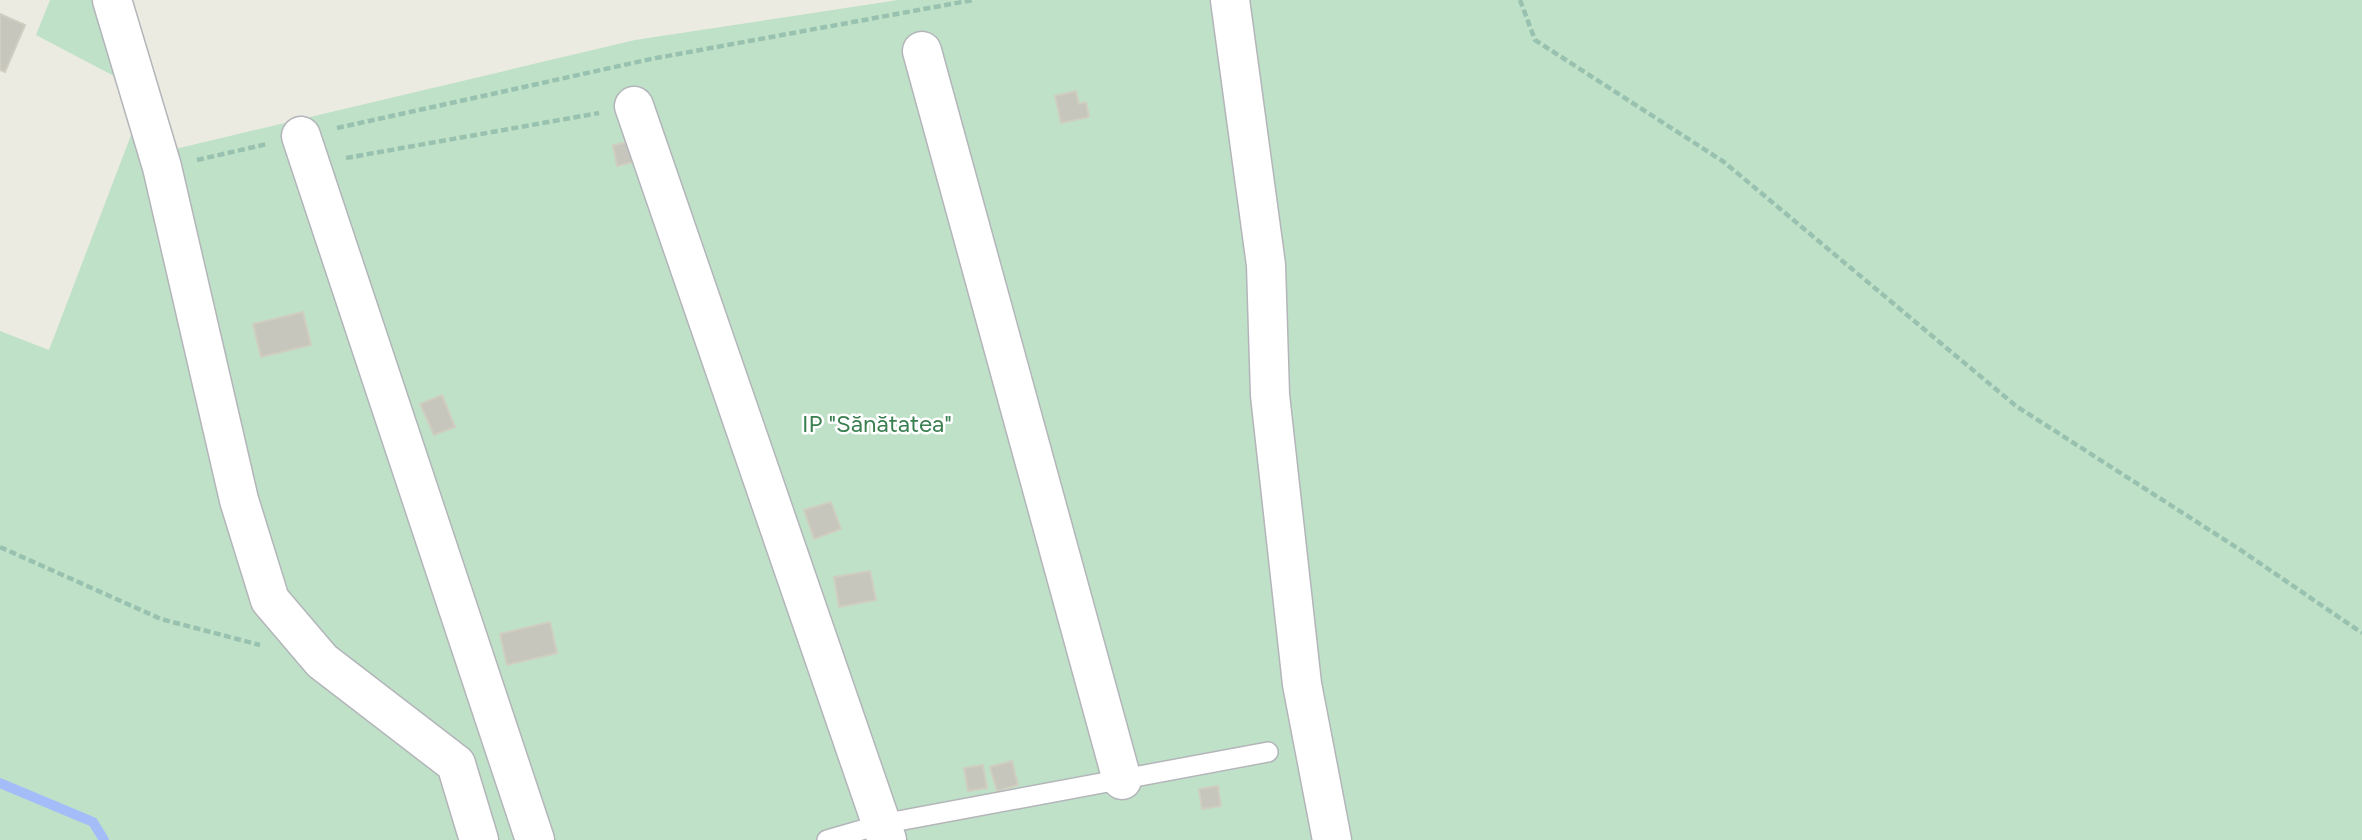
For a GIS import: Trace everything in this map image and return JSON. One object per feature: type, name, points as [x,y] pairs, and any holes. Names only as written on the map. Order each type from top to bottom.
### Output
[{"type":"street","points":[[112,0],[162,167],[239,500],[270,600],[322,661],[456,764],[479,840]]},
{"type":"street","points":[[1230,0],[1266,265],[1270,396],[1302,684],[1332,840]]},
{"type":"street","points":[[922,51],[1122,780]]},
{"type":"street","points":[[635,106],[885,832]]},
{"type":"street","points":[[305,150],[535,840]]},
{"type":"lane","points":[[827,840],[885,832],[1122,780],[1268,752]]},
{"type":"path","points":[[305,150],[651,59],[973,0]]},
{"type":"path","points":[[1520,0],[1535,40],[1724,162],[2016,406],[2239,549],[2362,633]]},
{"type":"path","points":[[162,167],[635,106]]},
{"type":"path","points":[[0,547],[161,619],[268,647]]},
{"type":"green space","points":[[50,0],[99,0],[114,76],[36,35]]},
{"type":"green space","name":"IP \"Sănătatea\"","points":[[898,0],[2362,0],[2362,840],[0,840],[0,331],[49,350],[133,130],[171,150],[635,40]]},
{"type":"building","points":[[0,14],[25,25],[5,72],[0,70]]},
{"type":"building","points":[[1076,91],[1079,104],[1086,102],[1089,117],[1061,123],[1055,96]]},
{"type":"building","points":[[629,142],[634,162],[617,166],[613,145]]},
{"type":"building","points":[[303,312],[311,345],[261,357],[253,324]]},
{"type":"building","points":[[442,395],[455,427],[434,435],[420,404]]},
{"type":"building","points":[[831,502],[841,529],[814,539],[804,510]]},
{"type":"building","points":[[870,571],[876,600],[839,607],[834,577]]},
{"type":"building","points":[[550,622],[557,653],[507,665],[500,634]]},
{"type":"building","points":[[1012,761],[1018,785],[997,791],[990,767]]},
{"type":"building","points":[[983,765],[987,788],[968,791],[964,768]]},
{"type":"building","points":[[1218,786],[1221,806],[1202,809],[1199,789]]},
{"type":"waterway","points":[[0,783],[93,822],[104,840]]}]
